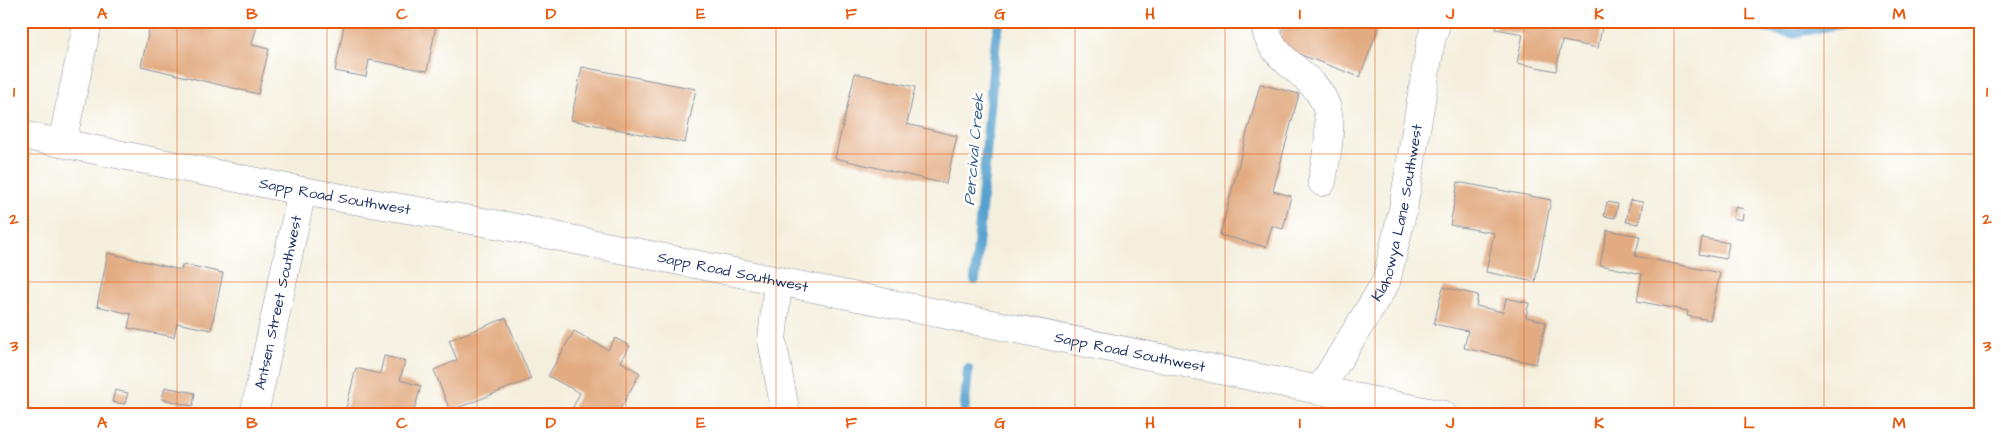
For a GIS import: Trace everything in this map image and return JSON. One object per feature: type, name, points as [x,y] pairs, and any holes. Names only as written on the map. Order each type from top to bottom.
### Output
[{"type":"street","points":[[62,143],[88,21]]},
{"type":"street","points":[[1265,21],[1269,43],[1300,71],[1319,93],[1327,107],[1328,132],[1322,182]]},
{"type":"street","name":"Klahowya Lane Southwest","points":[[1319,391],[1386,282],[1404,209],[1431,40],[1438,21]]},
{"type":"street","name":"Sapp Road Southwest","points":[[21,135],[302,192],[506,226],[1443,415]]},
{"type":"street","name":"Antsen Street Southwest","points":[[254,415],[302,192]]},
{"type":"street","points":[[778,281],[772,340],[786,415]]},
{"type":"building","points":[[151,21],[258,21],[252,45],[269,49],[258,94],[141,66]]},
{"type":"building","points":[[345,21],[437,21],[427,71],[369,60],[366,77],[335,71]]},
{"type":"building","points":[[1286,21],[1381,21],[1360,77],[1277,46]]},
{"type":"building","points":[[1498,21],[1603,21],[1598,48],[1562,41],[1556,71],[1517,63],[1523,34],[1496,29]]},
{"type":"building","points":[[1796,21],[1813,21],[1812,26]]},
{"type":"building","points":[[582,67],[696,89],[685,143],[571,120]]},
{"type":"building","points":[[855,73],[915,87],[907,124],[957,136],[946,184],[835,158]]},
{"type":"building","points":[[1260,84],[1299,94],[1273,191],[1291,196],[1283,229],[1272,226],[1266,247],[1220,235]]},
{"type":"building","points":[[1458,182],[1551,200],[1535,282],[1486,272],[1494,233],[1450,225]]},
{"type":"building","points":[[1630,200],[1643,202],[1639,224],[1626,222]]},
{"type":"building","points":[[1607,202],[1618,204],[1615,218],[1604,216]]},
{"type":"building","points":[[1735,207],[1744,209],[1742,220],[1733,218]]},
{"type":"building","points":[[1607,230],[1640,236],[1635,256],[1720,273],[1710,320],[1687,316],[1688,311],[1637,301],[1642,274],[1600,265]]},
{"type":"building","points":[[1702,238],[1729,243],[1726,259],[1699,254]]},
{"type":"building","points":[[108,253],[181,270],[183,264],[223,273],[211,330],[177,323],[174,337],[128,328],[131,314],[97,306]]},
{"type":"building","points":[[1443,287],[1478,295],[1476,306],[1503,312],[1506,298],[1529,303],[1526,317],[1546,322],[1536,364],[1464,348],[1468,331],[1434,324]]},
{"type":"building","points":[[506,318],[531,379],[450,411],[434,370],[457,360],[449,340]]},
{"type":"building","points":[[574,331],[608,350],[615,338],[630,346],[621,362],[640,373],[617,415],[587,415],[573,407],[580,393],[548,376]]},
{"type":"building","points":[[384,356],[405,361],[400,380],[421,386],[413,415],[350,415],[345,413],[356,368],[380,374]]},
{"type":"building","points":[[165,387],[195,393],[193,406],[162,399]]},
{"type":"building","points":[[115,390],[128,393],[125,404],[112,402]]},
{"type":"building","points":[[694,411],[695,415],[681,415],[681,414]]},
{"type":"waterway","name":"Percival Creek","points":[[975,280],[996,38],[1000,21]]},
{"type":"waterway","points":[[1733,21],[1792,33],[1855,21]]},
{"type":"waterway","name":"Percival Creek","points":[[964,415],[968,369]]}]
